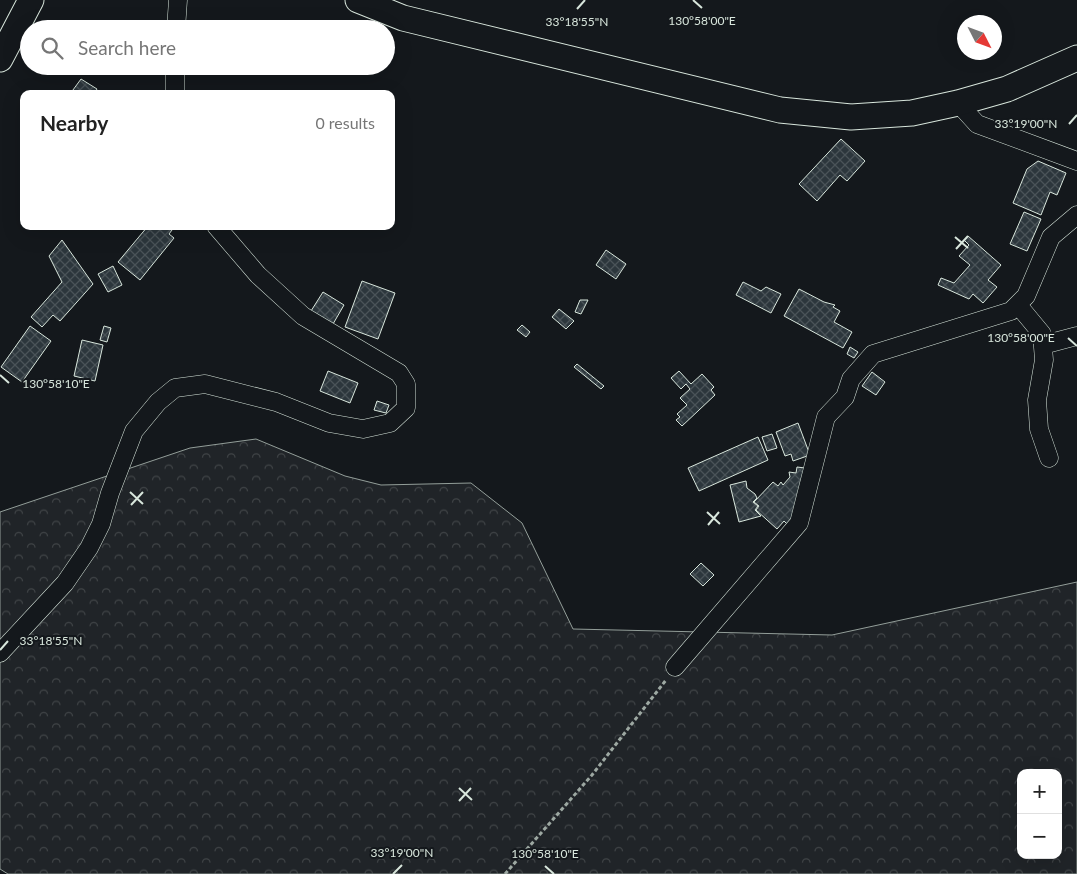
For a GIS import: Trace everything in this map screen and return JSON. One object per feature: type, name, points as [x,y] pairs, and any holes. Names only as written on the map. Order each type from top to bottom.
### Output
[{"type":"street","points":[[20,20],[31,0]]},
{"type":"street","points":[[177,20],[178,0]]},
{"type":"street","points":[[358,0],[404,18],[780,110],[851,116],[912,113],[958,104],[1007,89],[1077,58]]},
{"type":"street","points":[[0,59],[20,21]]},
{"type":"street","points":[[175,75],[175,90]]},
{"type":"street","points":[[958,104],[977,124],[1077,161]]},
{"type":"street","points":[[674,667],[799,523],[826,417],[845,398],[851,379],[873,354],[1011,312],[1026,296],[1051,237],[1077,215]]},
{"type":"street","points":[[0,653],[65,583],[90,548],[101,524],[110,493],[134,431],[158,402],[175,388],[205,384],[276,402],[329,423],[363,429],[390,423],[406,408],[406,384],[399,373],[304,316],[258,275],[219,230]]},
{"type":"street","points":[[1018,305],[1042,334],[1044,360],[1037,400],[1039,429],[1049,458]]},
{"type":"street","points":[[1043,345],[1077,336]]},
{"type":"path","points":[[505,874],[592,776],[674,667]]},
{"type":"green space","points":[[256,439],[345,476],[381,485],[471,483],[522,523],[573,629],[832,635],[1077,582],[1077,874],[8,874],[0,869],[0,512],[190,448]]},
{"type":"building","points":[[81,79],[97,89],[96,90],[73,90]]},
{"type":"building","points":[[841,139],[865,161],[847,181],[840,175],[817,201],[799,184]]},
{"type":"building","points":[[1038,161],[1066,173],[1057,195],[1050,192],[1041,215],[1013,203],[1027,169]]},
{"type":"building","points":[[1024,212],[1041,219],[1027,251],[1010,244]]},
{"type":"building","points":[[145,230],[172,230],[169,234],[174,238],[140,280],[118,262]]},
{"type":"building","points":[[968,236],[1001,265],[988,280],[997,287],[983,303],[973,294],[969,299],[938,285],[941,278],[954,283],[970,265],[959,256],[969,245],[964,240]]},
{"type":"building","points":[[62,240],[93,284],[60,321],[53,315],[42,327],[31,317],[62,282],[49,256]]},
{"type":"building","points":[[606,250],[626,264],[616,279],[596,265]]},
{"type":"building","points":[[113,266],[122,285],[108,292],[98,274]]},
{"type":"building","points":[[362,281],[395,293],[378,339],[345,327]]},
{"type":"building","points":[[743,282],[761,291],[766,287],[781,294],[771,313],[736,295]]},
{"type":"building","points":[[799,289],[824,302],[835,305],[833,307],[840,311],[834,322],[852,332],[843,348],[784,316]]},
{"type":"building","points":[[323,292],[344,305],[333,324],[311,311]]},
{"type":"building","points":[[580,300],[588,300],[581,314],[575,312]]},
{"type":"building","points":[[559,309],[574,321],[566,329],[552,317]]},
{"type":"building","points":[[522,325],[530,332],[526,337],[517,330]]},
{"type":"building","points":[[30,326],[51,341],[22,382],[1,367]]},
{"type":"building","points":[[104,326],[111,328],[107,342],[100,340]]},
{"type":"building","points":[[82,340],[103,345],[95,381],[74,376]]},
{"type":"building","points":[[850,347],[858,352],[854,358],[847,354]]},
{"type":"building","points":[[577,364],[604,386],[601,389],[574,367]]},
{"type":"building","points":[[328,371],[358,383],[350,403],[320,391]]},
{"type":"building","points":[[679,371],[691,384],[702,374],[714,387],[711,390],[715,395],[682,426],[676,420],[680,417],[677,414],[687,405],[680,398],[690,389],[686,384],[681,389],[671,378]]},
{"type":"building","points":[[872,372],[885,382],[876,395],[862,386]]},
{"type":"building","points":[[377,401],[389,405],[386,413],[374,410]]},
{"type":"building","points":[[798,423],[810,455],[793,461],[791,454],[785,456],[776,432]]},
{"type":"building","points":[[772,434],[777,448],[767,451],[762,437]]},
{"type":"building","points":[[758,437],[768,460],[699,491],[688,468]]},
{"type":"building","points":[[797,467],[813,469],[789,526],[784,521],[777,529],[756,510],[759,506],[754,502],[773,482],[778,486],[781,482],[783,485],[790,477],[789,472],[796,473]]},
{"type":"building","points":[[746,481],[747,488],[757,498],[753,502],[758,506],[755,510],[761,516],[739,522],[730,485]]},
{"type":"building","points":[[701,563],[714,575],[703,586],[690,574]]}]
